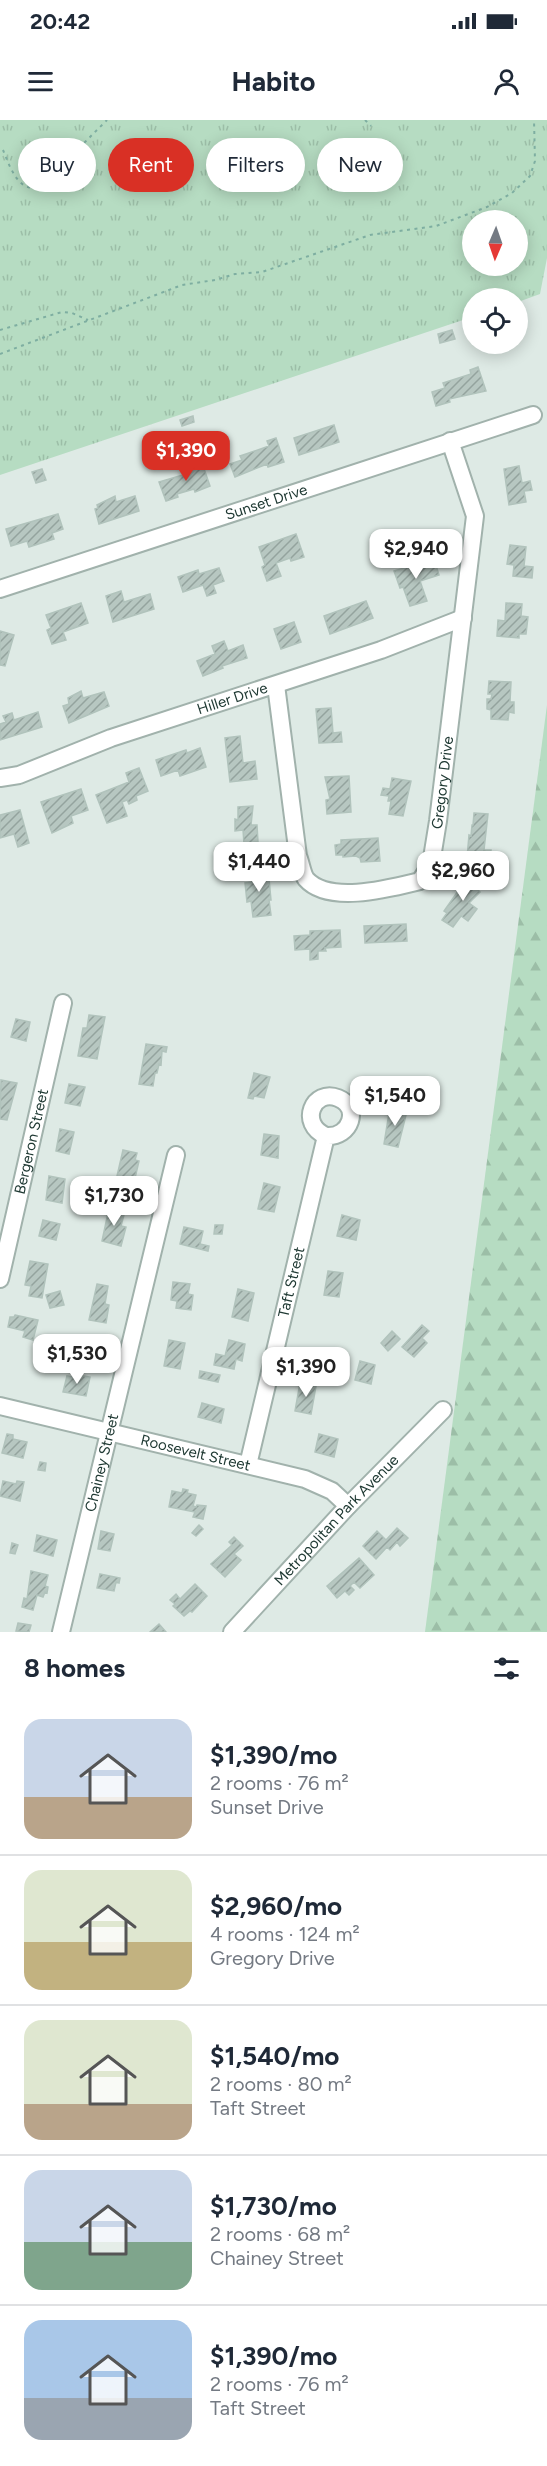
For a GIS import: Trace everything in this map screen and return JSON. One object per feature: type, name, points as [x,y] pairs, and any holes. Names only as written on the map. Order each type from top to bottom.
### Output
[{"type":"street","name":"Sunset Drive","points":[[0,589],[533,415]]},
{"type":"street","name":"Gregory Drive","points":[[276,685],[298,856],[305,878],[323,892],[348,893],[394,888],[420,881],[431,864],[433,854],[475,516],[450,441]]},
{"type":"street","name":"Hiller Drive","points":[[0,778],[20,775],[111,738],[381,650],[463,618]]},
{"type":"street","name":"Bergeron Street","points":[[0,1279],[63,1003]]},
{"type":"street","name":"Taft Street","points":[[248,1465],[326,1136]]},
{"type":"street","name":"Chainey Street","points":[[61,1632],[176,1155]]},
{"type":"street","name":"Roosevelt Street","points":[[0,1406],[248,1465],[321,1485],[332,1491],[348,1506]]},
{"type":"street","name":"Metropolitan Park Avenue","points":[[232,1632],[348,1506],[443,1410]]},
{"type":"path","points":[[3,150],[18,181],[28,187],[40,187],[107,120]]},
{"type":"path","points":[[365,120],[371,126]]},
{"type":"path","points":[[0,354],[182,285],[235,274],[262,272],[370,235],[436,226],[487,207],[512,193],[530,176],[535,161],[534,120]]},
{"type":"path","points":[[0,330],[62,312],[77,314],[88,320]]},
{"type":"green space","points":[[0,120],[547,120],[547,258],[540,294],[528,298],[528,288],[462,288],[462,320],[0,475]]},
{"type":"green space","points":[[547,705],[547,1632],[425,1632]]},
{"type":"building","points":[[452,330],[455,339],[440,343],[438,334]]},
{"type":"building","points":[[478,367],[486,391],[449,399],[450,402],[436,406],[432,392],[445,388],[443,383],[471,374],[470,370]]},
{"type":"building","points":[[193,416],[194,422],[182,426],[180,420]]},
{"type":"building","points":[[334,425],[339,442],[299,455],[294,438]]},
{"type":"building","points":[[276,438],[284,462],[268,467],[267,464],[235,477],[230,464],[242,460],[240,456],[269,446],[267,441]]},
{"type":"building","points":[[201,460],[210,486],[195,492],[194,489],[177,494],[178,497],[166,501],[159,482],[193,472],[190,464]]},
{"type":"building","points":[[519,466],[522,483],[530,481],[532,490],[524,491],[526,502],[509,505],[504,469]]},
{"type":"building","points":[[42,469],[46,480],[36,483],[32,472]]},
{"type":"building","points":[[115,496],[116,502],[135,496],[139,511],[99,524],[95,509],[98,508],[97,505]]},
{"type":"building","points":[[58,514],[63,529],[52,533],[54,539],[29,547],[27,541],[11,546],[6,529]]},
{"type":"building","points":[[296,534],[304,557],[291,561],[290,558],[276,563],[281,576],[267,581],[259,547]]},
{"type":"building","points":[[510,545],[526,547],[524,566],[533,567],[532,578],[513,576],[514,565],[507,564]]},
{"type":"building","points":[[434,559],[439,575],[420,581],[427,601],[410,606],[394,571]]},
{"type":"building","points":[[219,568],[224,581],[213,585],[216,593],[207,596],[203,585],[183,592],[178,577],[198,570],[199,574]]},
{"type":"building","points":[[121,591],[124,602],[150,594],[154,609],[113,622],[106,596]]},
{"type":"building","points":[[366,601],[373,618],[330,634],[324,616]]},
{"type":"building","points":[[81,603],[88,623],[63,632],[66,640],[52,644],[47,630],[51,628],[46,615]]},
{"type":"building","points":[[506,603],[522,604],[521,616],[528,617],[526,634],[519,634],[519,638],[497,636],[498,620],[505,621]]},
{"type":"building","points":[[294,622],[301,642],[281,649],[274,629]]},
{"type":"building","points":[[0,631],[14,635],[5,666],[0,665]]},
{"type":"building","points":[[224,641],[228,651],[243,645],[247,658],[222,666],[223,668],[203,676],[197,661],[215,654],[212,646]]},
{"type":"building","points":[[489,681],[511,682],[510,702],[514,702],[514,713],[509,712],[508,720],[491,719],[491,710],[487,709],[487,699],[491,699],[492,694],[488,694]]},
{"type":"building","points":[[81,691],[83,698],[104,692],[109,706],[69,723],[63,706],[69,704],[68,698]]},
{"type":"building","points":[[331,708],[333,733],[341,732],[342,742],[319,743],[316,709]]},
{"type":"building","points":[[38,712],[42,727],[0,740],[0,724],[6,722],[3,716],[12,713],[14,720]]},
{"type":"building","points":[[240,736],[243,763],[255,761],[257,779],[230,782],[225,738]]},
{"type":"building","points":[[200,748],[206,767],[180,776],[178,770],[161,776],[156,760]]},
{"type":"building","points":[[139,768],[148,791],[136,796],[137,800],[129,804],[127,800],[122,802],[127,816],[107,823],[96,795],[129,782],[126,773]]},
{"type":"building","points":[[349,776],[351,812],[327,814],[326,800],[330,799],[325,777]]},
{"type":"building","points":[[392,778],[411,781],[403,816],[389,814],[391,801],[388,801],[389,796],[381,795],[383,788],[390,789]]},
{"type":"building","points":[[81,789],[88,810],[71,816],[73,823],[52,833],[41,802]]},
{"type":"building","points":[[253,806],[251,825],[257,825],[258,842],[244,844],[243,830],[235,831],[235,819],[238,820],[238,807]]},
{"type":"building","points":[[20,810],[29,843],[18,847],[14,834],[0,838],[0,815]]},
{"type":"building","points":[[474,813],[488,814],[484,850],[491,850],[490,860],[467,858]]},
{"type":"building","points":[[378,838],[380,861],[361,862],[356,856],[336,855],[335,845],[341,844],[341,840]]},
{"type":"building","points":[[268,868],[271,915],[253,917],[251,901],[247,902],[245,883],[252,882],[251,870]]},
{"type":"building","points":[[468,873],[482,877],[478,890],[480,892],[469,903],[477,909],[468,921],[461,916],[453,927],[442,920],[447,913],[444,911],[458,891],[463,894],[467,887],[465,885]]},
{"type":"building","points":[[406,924],[407,941],[365,943],[364,926]]},
{"type":"building","points":[[340,930],[341,947],[318,951],[318,959],[310,960],[310,949],[295,950],[294,936],[310,935],[310,931]]},
{"type":"building","points":[[89,1015],[105,1017],[97,1059],[78,1056],[83,1028],[87,1028]]},
{"type":"building","points":[[16,1019],[30,1022],[26,1041],[11,1037]]},
{"type":"building","points":[[146,1044],[167,1047],[166,1052],[162,1051],[161,1065],[159,1064],[157,1073],[155,1073],[153,1086],[139,1084]]},
{"type":"building","points":[[254,1073],[270,1077],[264,1098],[254,1096],[253,1099],[248,1098]]},
{"type":"building","points":[[1,1080],[17,1083],[7,1120],[0,1119]]},
{"type":"building","points":[[69,1084],[85,1087],[80,1106],[65,1103]]},
{"type":"building","points":[[390,1107],[407,1111],[398,1147],[384,1144]]},
{"type":"building","points":[[60,1129],[74,1132],[69,1154],[56,1151]]},
{"type":"building","points":[[264,1134],[279,1136],[278,1158],[261,1155]]},
{"type":"building","points":[[123,1150],[137,1153],[135,1160],[139,1161],[132,1191],[124,1189],[123,1192],[114,1189]]},
{"type":"building","points":[[49,1176],[65,1179],[62,1203],[46,1200]]},
{"type":"building","points":[[264,1183],[280,1187],[274,1212],[258,1209]]},
{"type":"building","points":[[109,1208],[125,1211],[121,1226],[126,1227],[121,1246],[102,1241]]},
{"type":"building","points":[[342,1215],[360,1220],[356,1240],[337,1236]]},
{"type":"building","points":[[43,1220],[60,1224],[56,1240],[39,1236]]},
{"type":"building","points":[[215,1225],[223,1225],[222,1234],[214,1234]]},
{"type":"building","points":[[184,1227],[203,1231],[200,1244],[209,1246],[208,1251],[180,1244]]},
{"type":"building","points":[[30,1261],[48,1264],[42,1298],[29,1296],[31,1286],[25,1285]]},
{"type":"building","points":[[328,1271],[343,1273],[339,1297],[324,1295]]},
{"type":"building","points":[[173,1282],[190,1284],[188,1294],[193,1295],[191,1310],[176,1308],[177,1301],[171,1300]]},
{"type":"building","points":[[97,1284],[108,1286],[105,1304],[109,1305],[106,1323],[89,1320]]},
{"type":"building","points":[[238,1289],[254,1293],[248,1321],[232,1317]]},
{"type":"building","points":[[60,1291],[64,1305],[50,1308],[46,1295]]},
{"type":"building","points":[[15,1315],[38,1320],[33,1340],[23,1337],[25,1331],[8,1327],[10,1317]]},
{"type":"building","points":[[422,1325],[429,1331],[422,1338],[427,1343],[414,1357],[402,1347]]},
{"type":"building","points":[[392,1331],[400,1339],[388,1351],[381,1343]]},
{"type":"building","points":[[169,1340],[185,1343],[180,1369],[164,1366]]},
{"type":"building","points":[[229,1340],[245,1344],[242,1361],[236,1359],[234,1369],[214,1365],[216,1354],[225,1356]]},
{"type":"building","points":[[360,1361],[375,1365],[371,1384],[355,1380]]},
{"type":"building","points":[[200,1371],[220,1375],[218,1382],[199,1378]]},
{"type":"building","points":[[78,1375],[90,1377],[86,1396],[63,1392],[67,1376],[77,1378]]},
{"type":"building","points":[[300,1383],[316,1386],[311,1414],[295,1411]]},
{"type":"building","points":[[202,1403],[224,1409],[221,1423],[198,1417]]},
{"type":"building","points":[[7,1434],[13,1435],[13,1439],[27,1442],[23,1458],[2,1453]]},
{"type":"building","points":[[319,1434],[338,1439],[334,1457],[315,1452]]},
{"type":"building","points":[[40,1462],[46,1463],[45,1471],[38,1470]]},
{"type":"building","points":[[3,1481],[16,1484],[17,1481],[24,1482],[20,1501],[0,1496]]},
{"type":"building","points":[[183,1489],[188,1490],[187,1493],[196,1495],[193,1506],[206,1506],[203,1519],[193,1517],[195,1512],[169,1507],[172,1491],[182,1493]]},
{"type":"building","points":[[199,1525],[203,1529],[196,1536],[192,1533]]},
{"type":"building","points":[[397,1528],[408,1538],[400,1546],[397,1542],[390,1550],[387,1547],[376,1559],[363,1546],[377,1531],[386,1540]]},
{"type":"building","points":[[101,1531],[114,1534],[110,1551],[98,1549]]},
{"type":"building","points":[[37,1535],[57,1540],[53,1556],[34,1551]]},
{"type":"building","points":[[234,1537],[243,1546],[234,1554],[241,1560],[225,1577],[211,1564],[232,1545],[229,1542]]},
{"type":"building","points":[[12,1543],[18,1545],[15,1554],[10,1553]]},
{"type":"building","points":[[359,1558],[374,1575],[360,1588],[354,1582],[350,1586],[354,1590],[349,1595],[345,1591],[337,1598],[327,1586]]},
{"type":"building","points":[[31,1571],[48,1575],[45,1586],[48,1587],[47,1593],[45,1592],[43,1597],[37,1595],[33,1610],[22,1607],[24,1598],[27,1599]]},
{"type":"building","points":[[100,1574],[120,1578],[119,1583],[116,1582],[114,1591],[97,1588]]},
{"type":"building","points":[[195,1584],[207,1596],[192,1612],[184,1616],[170,1600],[176,1594],[180,1599]]},
{"type":"building","points":[[18,1623],[31,1625],[29,1632],[16,1631]]},
{"type":"building","points":[[159,1624],[166,1632],[150,1632]]}]
